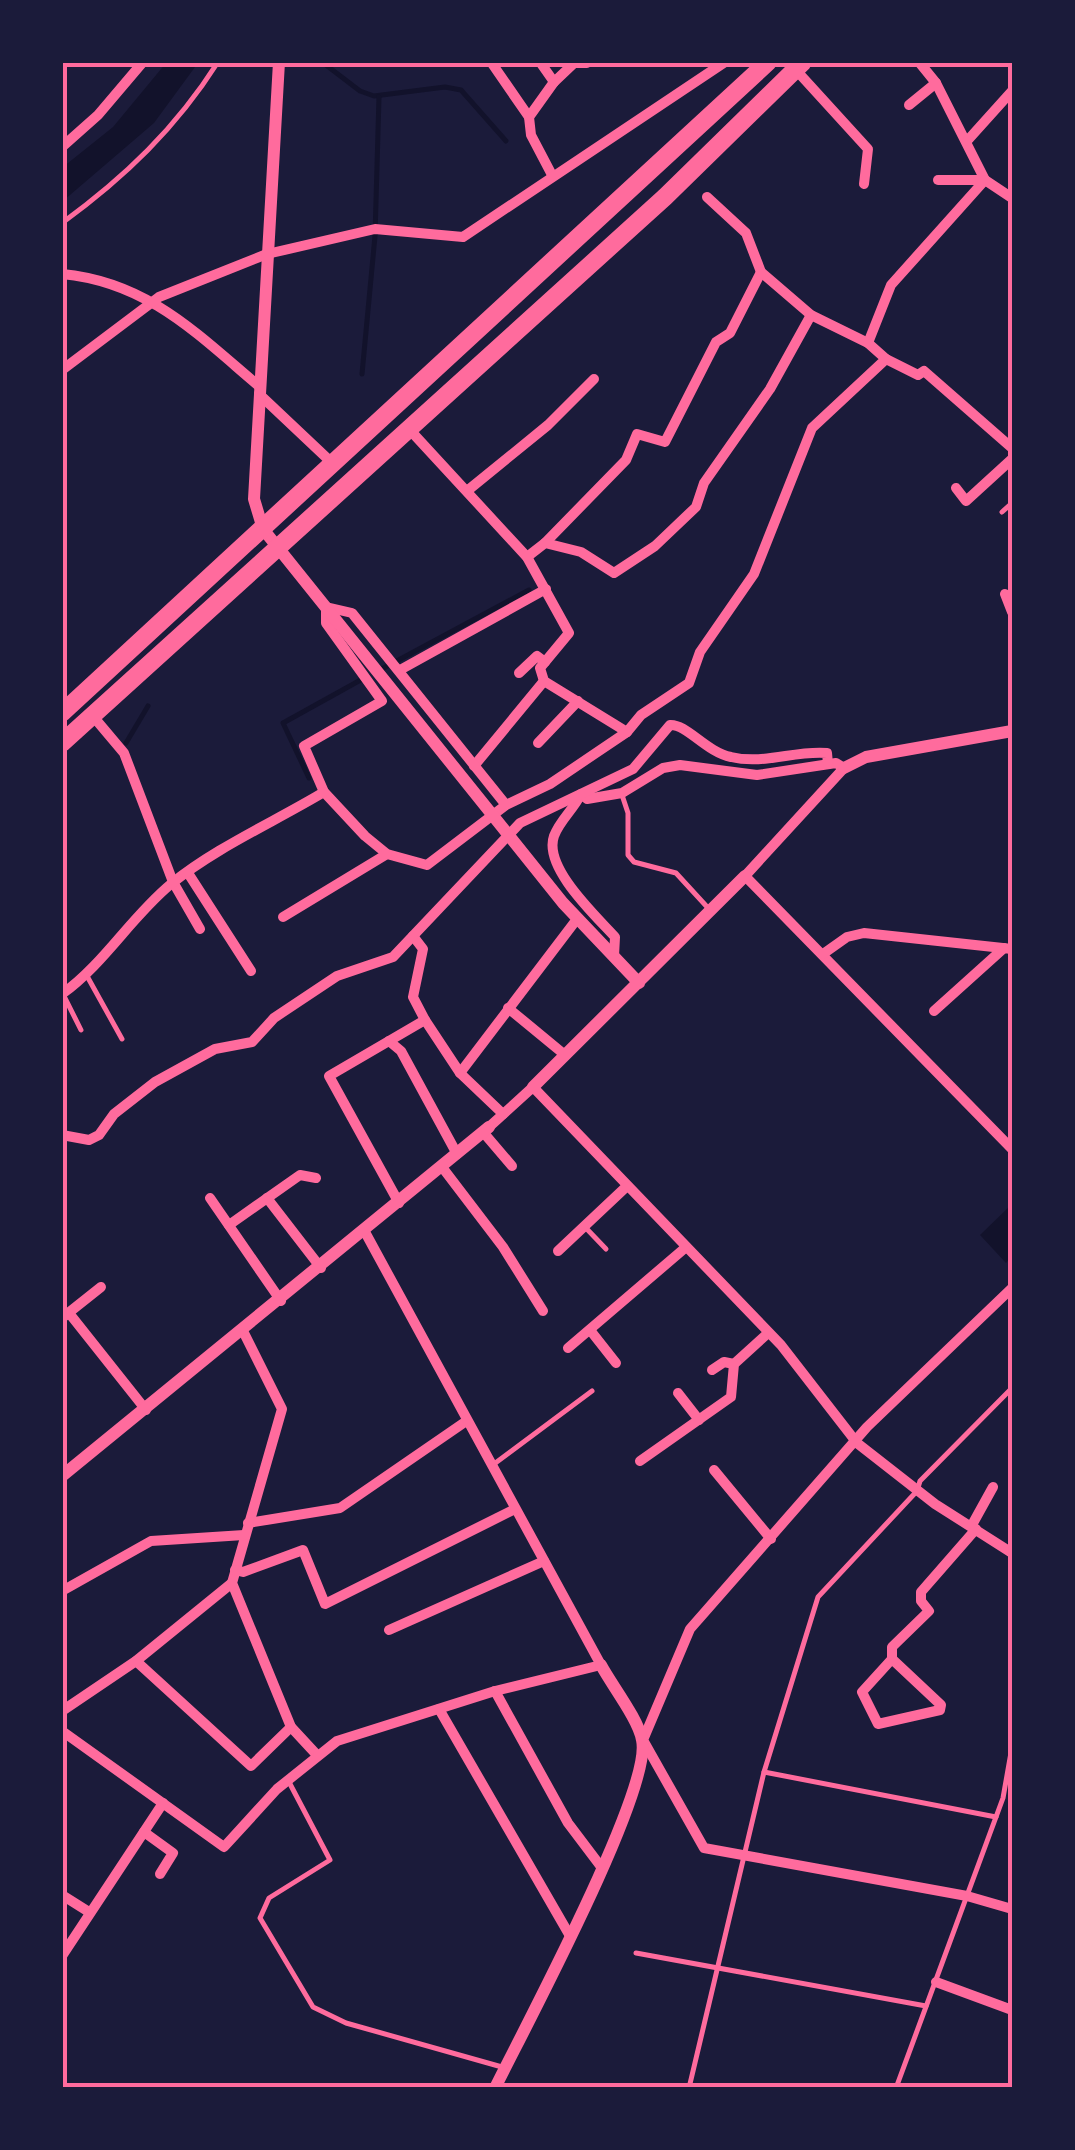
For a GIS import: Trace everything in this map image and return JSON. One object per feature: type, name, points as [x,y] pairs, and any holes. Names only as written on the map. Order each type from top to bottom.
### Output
[{"type":"main road","points":[[62,713],[330,461],[768,62]]},
{"type":"main road","points":[[62,743],[664,197],[799,66]]},
{"type":"street","points":[[62,146],[98,114],[143,62]]},
{"type":"street","points":[[279,62],[254,499],[262,529],[563,903],[639,983]]},
{"type":"street","points":[[491,62],[530,117],[531,135],[552,175]]},
{"type":"street","points":[[540,62],[554,82]]},
{"type":"street","points":[[62,370],[150,302],[268,254],[375,229],[462,237],[724,62]]},
{"type":"street","points":[[919,62],[936,83],[985,180],[1012,198]]},
{"type":"street","points":[[530,117],[554,82],[574,63],[587,63]]},
{"type":"street","points":[[799,66],[868,149],[864,184]]},
{"type":"street","points":[[909,105],[936,83]]},
{"type":"street","points":[[967,141],[1012,91]]},
{"type":"street","points":[[938,180],[985,180]]},
{"type":"street","points":[[868,343],[891,285],[985,180]]},
{"type":"street","points":[[708,197],[746,233],[761,272],[811,315],[868,343],[886,359],[918,375],[924,371],[1012,448]]},
{"type":"street","points":[[527,557],[626,460],[639,430],[665,442],[716,342],[730,334],[761,272]]},
{"type":"street","points":[[62,274],[102,277],[150,302],[197,334],[330,461]]},
{"type":"street","points":[[545,543],[581,552],[614,573],[654,546],[696,507],[704,483],[770,389],[811,315]]},
{"type":"street","points":[[326,607],[326,623],[382,702],[304,746],[324,792],[387,854],[427,864],[506,805],[550,784],[626,732],[641,715],[688,684],[700,652],[754,574],[806,438],[886,359]]},
{"type":"street","points":[[467,491],[551,429],[594,379]]},
{"type":"street","points":[[408,429],[527,557],[546,590],[569,633],[540,668],[544,681],[626,732]]},
{"type":"street","points":[[956,488],[966,501],[1012,459]]},
{"type":"street","points":[[400,670],[546,590]]},
{"type":"street","points":[[1005,594],[1012,612]]},
{"type":"street","points":[[326,607],[352,612],[506,805]]},
{"type":"street","points":[[519,673],[537,656],[545,662]]},
{"type":"street","points":[[474,766],[544,681]]},
{"type":"street","points":[[538,743],[578,701]]},
{"type":"street","points":[[92,716],[124,753],[172,882],[200,928]]},
{"type":"street","points":[[62,1134],[88,1140],[99,1135],[114,1114],[155,1082],[215,1050],[252,1042],[274,1018],[337,976],[393,957],[520,823],[632,769],[648,755],[656,736],[677,724],[708,750],[728,757],[759,760],[827,753],[828,764]]},
{"type":"street","points":[[62,1476],[486,1130],[712,912],[844,768],[866,757],[1012,731]]},
{"type":"street","points":[[581,794],[587,799],[622,793],[663,768],[704,765],[757,775],[828,764],[844,768]]},
{"type":"street","points":[[63,994],[172,882],[324,792]]},
{"type":"street","points":[[581,794],[554,836],[552,852],[577,896],[615,937],[614,956]]},
{"type":"street","points":[[283,917],[387,854]]},
{"type":"street","points":[[188,873],[244,952],[251,971]]},
{"type":"street","points":[[745,876],[1012,1149]]},
{"type":"street","points":[[460,1073],[578,919]]},
{"type":"street","points":[[823,954],[847,937],[864,932],[1008,949]]},
{"type":"street","points":[[413,936],[423,949],[412,997],[460,1073],[502,1114]]},
{"type":"street","points":[[934,1011],[1008,949]]},
{"type":"street","points":[[508,1008],[565,1055]]},
{"type":"street","points":[[399,1203],[329,1076],[426,1020]]},
{"type":"street","points":[[389,1041],[401,1051],[457,1154]]},
{"type":"street","points":[[532,1087],[768,1333],[858,1442],[917,1491],[1011,1548]]},
{"type":"street","points":[[486,1130],[512,1166]]},
{"type":"street","points":[[442,1167],[503,1247],[542,1311]]},
{"type":"street","points":[[229,1225],[300,1175],[316,1178]]},
{"type":"street","points":[[558,1251],[626,1188]]},
{"type":"street","points":[[210,1198],[281,1301]]},
{"type":"street","points":[[267,1198],[321,1268]]},
{"type":"street","points":[[365,1232],[464,1422],[704,1848],[967,1896],[1012,1909]]},
{"type":"street","points":[[568,1348],[685,1248]]},
{"type":"street","points":[[102,1287],[66,1316],[146,1410]]},
{"type":"street","points":[[495,2088],[602,1868],[637,1782],[643,1740],[690,1629],[858,1442],[867,1427],[1012,1288]]},
{"type":"street","points":[[590,1330],[616,1363]]},
{"type":"street","points":[[243,1331],[282,1409],[232,1584],[291,1727],[316,1754]]},
{"type":"street","points":[[640,1462],[731,1397],[734,1364],[768,1333]]},
{"type":"street","points":[[712,1370],[724,1362],[734,1364]]},
{"type":"street","points":[[678,1393],[698,1420]]},
{"type":"street","points":[[62,1591],[151,1541],[246,1529],[340,1508],[464,1422]]},
{"type":"street","points":[[714,1470],[771,1539]]},
{"type":"street","points":[[892,1658],[942,1705],[940,1710],[878,1724],[862,1692],[892,1658],[892,1646],[929,1611],[921,1601],[922,1592],[974,1527],[993,1487]]},
{"type":"street","points":[[235,1570],[243,1572],[303,1550],[325,1604],[515,1509]]},
{"type":"street","points":[[389,1630],[544,1561]]},
{"type":"street","points":[[62,1711],[136,1661],[232,1584]]},
{"type":"street","points":[[136,1661],[172,1698],[251,1766],[291,1727]]},
{"type":"street","points":[[62,1731],[224,1847],[287,1780],[316,1754],[337,1742],[496,1692],[601,1666]]},
{"type":"street","points":[[496,1692],[584,1850],[602,1868]]},
{"type":"street","points":[[439,1709],[570,1936]]},
{"type":"street","points":[[62,1956],[163,1803]]},
{"type":"street","points":[[144,1832],[173,1853],[160,1874]]},
{"type":"street","points":[[62,1895],[89,1912]]},
{"type":"street","points":[[936,1982],[1012,2010]]},
{"type":"lane","points":[[62,223],[144,156],[195,99],[218,62]]},
{"type":"lane","points":[[1002,512],[1012,503]]},
{"type":"lane","points":[[622,793],[628,813],[628,855],[634,862],[676,873],[712,912]]},
{"type":"lane","points":[[86,974],[122,1039]]},
{"type":"lane","points":[[63,994],[81,1030]]},
{"type":"lane","points":[[584,1226],[606,1249]]},
{"type":"lane","points":[[689,2088],[764,1772],[818,1596],[917,1491],[920,1480],[1012,1388]]},
{"type":"lane","points":[[490,1467],[592,1391]]},
{"type":"lane","points":[[896,2088],[1003,1798],[1012,1747]]},
{"type":"lane","points":[[764,1772],[996,1816]]},
{"type":"lane","points":[[287,1780],[330,1860],[269,1898],[260,1918],[313,2006],[346,2023],[505,2068]]},
{"type":"lane","points":[[1003,1798],[1012,1799]]},
{"type":"lane","points":[[636,1953],[926,2006]]},
{"type":"shaded area","points":[[166,63],[198,63],[154,123],[63,201],[63,167],[113,127]]},
{"type":"shaded area","points":[[1012,1204],[1012,1256],[1006,1263],[980,1235]]},
{"type":"waterway","points":[[322,62],[360,91],[374,96],[445,87],[461,90],[506,141]]},
{"type":"waterway","points":[[362,374],[375,236],[379,97]]},
{"type":"waterway","points":[[380,670],[529,590]]},
{"type":"waterway","points":[[309,778],[283,723],[366,677]]},
{"type":"waterway","points":[[126,743],[148,706]]}]
